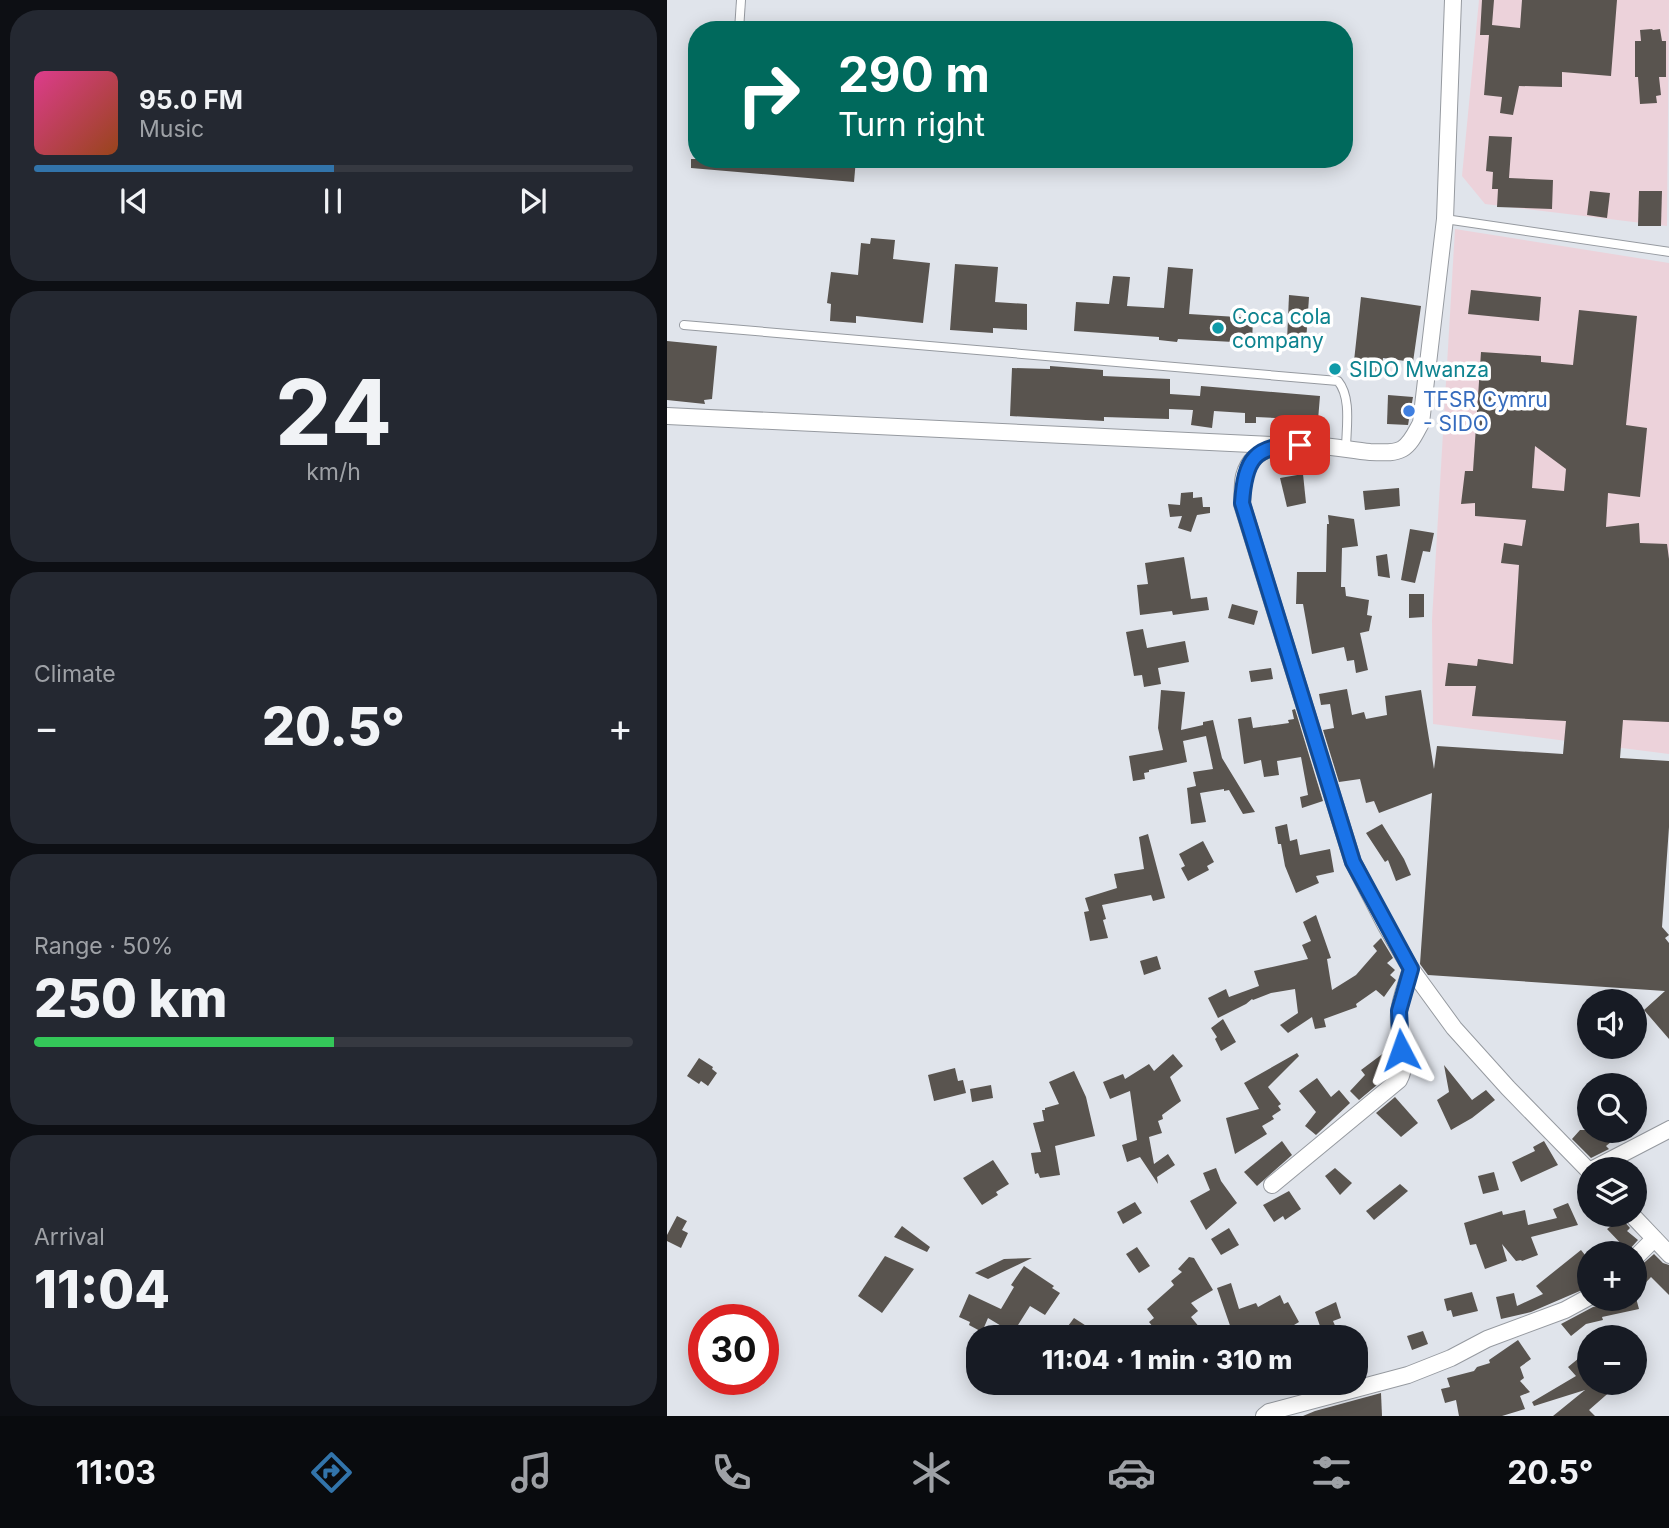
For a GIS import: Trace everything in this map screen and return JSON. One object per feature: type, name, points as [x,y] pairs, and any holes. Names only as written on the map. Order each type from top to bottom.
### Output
[{"type":"street","points":[[667,416],[1300,445],[1385,453],[1400,450],[1408,444],[1421,423],[1445,219],[1453,0]]},
{"type":"street","points":[[1274,445],[1254,458],[1244,476],[1242,503],[1353,862],[1411,969],[1454,1028],[1577,1158]]},
{"type":"street","points":[[1272,1185],[1399,1080],[1404,1065],[1399,1011],[1411,969]]},
{"type":"street","points":[[1616,1157],[1669,1129]]},
{"type":"street","points":[[1643,1227],[1669,1255]]},
{"type":"street","points":[[1647,1246],[1654,1239]]},
{"type":"street","points":[[1264,1416],[1269,1412],[1408,1375],[1451,1358],[1487,1339],[1577,1304]]},
{"type":"lane","points":[[740,21],[741,0]]},
{"type":"lane","points":[[1445,219],[1669,252]]},
{"type":"lane","points":[[684,325],[1338,381],[1343,387],[1345,397],[1347,450]]},
{"type":"shaded area","points":[[1479,0],[1669,0],[1667,226],[1485,204],[1462,176]]},
{"type":"shaded area","points":[[1455,229],[1669,263],[1669,754],[1433,724],[1432,620]]},
{"type":"building","points":[[1482,0],[1494,0],[1492,25],[1520,28],[1522,0],[1617,0],[1611,76],[1562,72],[1562,87],[1519,86],[1513,115],[1500,113],[1502,97],[1484,95],[1489,35],[1480,35]]},
{"type":"building","points":[[1660,29],[1662,41],[1666,41],[1666,77],[1659,77],[1661,95],[1656,96],[1657,103],[1640,104],[1638,77],[1635,77],[1635,41],[1641,41],[1640,30]]},
{"type":"building","points":[[1489,136],[1512,137],[1509,178],[1553,180],[1552,209],[1497,207],[1498,189],[1492,189],[1493,172],[1486,171]]},
{"type":"building","points":[[691,168],[855,168],[854,182]]},
{"type":"building","points":[[1590,191],[1610,193],[1607,218],[1587,215]]},
{"type":"building","points":[[1639,191],[1662,191],[1661,226],[1638,226]]},
{"type":"building","points":[[871,238],[895,240],[893,259],[930,263],[923,323],[856,316],[856,323],[830,321],[831,304],[827,303],[831,272],[858,275],[861,243],[870,244]]},
{"type":"building","points":[[955,264],[998,267],[995,302],[1027,304],[1027,330],[993,328],[993,333],[950,330]]},
{"type":"building","points":[[1168,267],[1193,269],[1189,314],[1253,318],[1252,343],[1178,339],[1177,342],[1159,340],[1159,337],[1074,331],[1076,302],[1109,304],[1113,276],[1130,277],[1127,306],[1164,308]]},
{"type":"building","points":[[1471,290],[1541,297],[1539,321],[1468,314]]},
{"type":"building","points":[[1289,295],[1309,297],[1306,342],[1287,341]]},
{"type":"building","points":[[1361,297],[1421,306],[1413,362],[1383,358],[1381,374],[1353,370]]},
{"type":"building","points":[[1579,310],[1637,316],[1626,425],[1647,428],[1640,497],[1608,493],[1606,527],[1639,523],[1640,543],[1667,544],[1669,559],[1669,722],[1623,720],[1620,758],[1669,761],[1669,827],[1662,927],[1669,935],[1665,938],[1669,943],[1669,1039],[1647,1013],[1647,1007],[1665,991],[1428,975],[1420,964],[1432,793],[1379,813],[1374,801],[1366,803],[1360,779],[1339,782],[1323,730],[1334,728],[1330,704],[1321,705],[1319,694],[1347,689],[1352,715],[1364,712],[1366,719],[1387,715],[1385,696],[1421,690],[1434,769],[1437,746],[1563,754],[1566,721],[1472,716],[1476,686],[1445,686],[1448,663],[1477,666],[1478,659],[1513,664],[1519,565],[1501,563],[1504,543],[1522,546],[1526,520],[1475,516],[1475,503],[1461,504],[1465,471],[1473,471],[1481,352],[1541,356],[1541,362],[1573,365]],"holes":[[[1535,446],[1566,469],[1564,491],[1532,488]]]},
{"type":"building","points":[[667,341],[717,346],[712,399],[704,400],[705,404],[667,400]]},
{"type":"building","points":[[1050,366],[1103,370],[1103,376],[1170,379],[1170,394],[1200,396],[1201,386],[1320,396],[1318,420],[1256,417],[1256,423],[1245,423],[1245,413],[1214,411],[1212,428],[1191,425],[1193,410],[1169,409],[1169,419],[1104,417],[1104,421],[1010,416],[1012,368],[1050,369]]},
{"type":"building","points":[[1388,395],[1413,397],[1408,425],[1387,424]]},
{"type":"building","points":[[1303,474],[1306,503],[1287,507],[1280,478]]},
{"type":"building","points":[[1399,488],[1400,506],[1365,510],[1363,491]]},
{"type":"building","points":[[1193,492],[1193,498],[1202,497],[1203,507],[1210,507],[1210,513],[1197,515],[1191,532],[1178,528],[1182,516],[1170,517],[1168,504],[1180,505],[1181,493]]},
{"type":"building","points":[[1328,515],[1354,519],[1358,546],[1342,548],[1341,587],[1345,587],[1346,596],[1369,600],[1367,615],[1372,616],[1369,631],[1360,633],[1368,670],[1356,673],[1354,660],[1347,661],[1344,647],[1312,654],[1303,604],[1296,604],[1297,572],[1326,572]]},
{"type":"building","points":[[1410,529],[1434,533],[1430,552],[1423,551],[1415,583],[1401,580]]},
{"type":"building","points":[[1387,554],[1390,578],[1378,576],[1376,556]]},
{"type":"building","points":[[1184,557],[1191,599],[1207,597],[1209,610],[1173,615],[1172,611],[1140,615],[1137,585],[1148,584],[1145,563]]},
{"type":"building","points":[[1409,594],[1424,594],[1424,617],[1409,618]]},
{"type":"building","points":[[1232,604],[1258,611],[1254,625],[1228,618]]},
{"type":"building","points":[[1143,629],[1147,648],[1185,641],[1189,662],[1158,668],[1161,684],[1144,687],[1142,675],[1134,676],[1126,632]]},
{"type":"building","points":[[1271,668],[1273,679],[1251,682],[1249,671]]},
{"type":"building","points":[[1161,690],[1185,692],[1181,730],[1213,720],[1222,758],[1255,812],[1243,814],[1229,790],[1200,793],[1206,822],[1191,824],[1187,788],[1196,786],[1193,772],[1213,769],[1206,736],[1183,741],[1187,762],[1149,770],[1144,773],[1145,779],[1133,781],[1129,756],[1163,750],[1158,728]]},
{"type":"building","points":[[1295,709],[1323,801],[1302,808],[1300,797],[1308,795],[1301,757],[1277,761],[1279,775],[1264,777],[1261,760],[1244,764],[1238,719],[1251,717],[1253,728],[1289,723],[1288,720],[1294,719],[1292,710]]},
{"type":"building","points":[[1287,824],[1290,841],[1297,839],[1300,855],[1330,849],[1334,872],[1316,876],[1319,883],[1296,893],[1285,866],[1281,844],[1278,844],[1275,827]]},
{"type":"building","points":[[1382,824],[1411,875],[1396,881],[1388,860],[1385,862],[1366,833]]},
{"type":"building","points":[[1148,834],[1165,898],[1153,901],[1151,895],[1102,905],[1108,938],[1090,941],[1084,912],[1089,911],[1085,898],[1117,888],[1114,874],[1144,869],[1139,837]]},
{"type":"building","points":[[1203,841],[1214,862],[1207,866],[1209,870],[1188,881],[1181,868],[1185,866],[1179,854]]},
{"type":"building","points":[[1316,915],[1331,958],[1327,959],[1332,990],[1356,975],[1377,951],[1373,946],[1381,938],[1393,958],[1387,963],[1395,970],[1390,975],[1396,980],[1384,997],[1376,990],[1356,1004],[1357,1007],[1324,1019],[1326,1027],[1315,1029],[1312,1017],[1288,1033],[1280,1025],[1298,1013],[1295,989],[1252,999],[1218,1018],[1208,998],[1226,989],[1229,997],[1259,986],[1254,971],[1308,959],[1302,945],[1311,941],[1303,922]]},
{"type":"building","points":[[1157,956],[1161,969],[1144,975],[1140,961]]},
{"type":"building","points":[[1223,1019],[1236,1042],[1221,1051],[1211,1028]]},
{"type":"building","points":[[1385,1052],[1393,1060],[1390,1074],[1359,1100],[1350,1091],[1365,1075],[1361,1070]]},
{"type":"building","points":[[1297,1053],[1299,1056],[1268,1087],[1281,1104],[1278,1106],[1281,1110],[1272,1116],[1274,1119],[1262,1126],[1267,1134],[1235,1154],[1226,1118],[1259,1109],[1244,1083]]},
{"type":"building","points":[[1173,1054],[1183,1066],[1170,1077],[1181,1101],[1158,1121],[1162,1133],[1149,1137],[1154,1164],[1168,1154],[1175,1165],[1157,1177],[1158,1184],[1140,1157],[1127,1162],[1122,1145],[1137,1140],[1130,1091],[1110,1099],[1103,1082],[1123,1074],[1125,1079],[1149,1064],[1154,1071]]},
{"type":"building","points":[[699,1058],[717,1073],[708,1086],[687,1076]]},
{"type":"building","points":[[1444,1065],[1472,1100],[1486,1090],[1495,1100],[1451,1130],[1437,1100],[1449,1092]]},
{"type":"building","points":[[955,1068],[958,1081],[963,1080],[966,1093],[934,1101],[928,1075]]},
{"type":"building","points":[[1074,1071],[1086,1097],[1095,1136],[1055,1146],[1060,1175],[1040,1178],[1038,1173],[1035,1174],[1031,1153],[1041,1152],[1033,1123],[1044,1121],[1042,1110],[1059,1104],[1049,1082]]},
{"type":"building","points":[[1317,1078],[1331,1097],[1339,1090],[1350,1103],[1316,1135],[1305,1126],[1316,1112],[1299,1091]]},
{"type":"building","points":[[991,1085],[993,1098],[972,1102],[970,1089]]},
{"type":"building","points":[[1395,1097],[1418,1123],[1401,1137],[1376,1113]]},
{"type":"building","points":[[1577,1133],[1577,1143],[1610,1143],[1606,1146],[1609,1149],[1590,1157],[1572,1139]]},
{"type":"building","points":[[1282,1141],[1292,1155],[1257,1186],[1244,1172]]},
{"type":"building","points":[[1544,1141],[1558,1165],[1521,1182],[1512,1162],[1535,1151],[1533,1147]]},
{"type":"building","points":[[993,1160],[1009,1184],[982,1205],[963,1178]]},
{"type":"building","points":[[1216,1168],[1221,1181],[1237,1203],[1206,1230],[1190,1201],[1210,1190],[1203,1173]]},
{"type":"building","points":[[1335,1168],[1352,1183],[1340,1195],[1325,1176]]},
{"type":"building","points":[[1494,1172],[1499,1190],[1483,1194],[1478,1176]]},
{"type":"building","points":[[1400,1184],[1408,1191],[1374,1220],[1366,1211]]},
{"type":"building","points":[[1289,1191],[1301,1209],[1285,1220],[1283,1216],[1274,1222],[1263,1205]]},
{"type":"building","points":[[1135,1202],[1142,1213],[1123,1224],[1117,1212]]},
{"type":"building","points":[[1568,1203],[1577,1225],[1531,1237],[1538,1255],[1522,1261],[1516,1261],[1502,1244],[1507,1261],[1485,1269],[1476,1244],[1470,1245],[1464,1223],[1502,1211],[1503,1215],[1525,1210],[1528,1225],[1557,1218],[1553,1209]]},
{"type":"building","points":[[677,1216],[687,1221],[682,1230],[688,1233],[681,1248],[667,1241],[667,1235]]},
{"type":"building","points":[[902,1226],[930,1247],[927,1252],[894,1237]]},
{"type":"building","points":[[1629,1227],[1627,1231],[1638,1240],[1618,1241],[1607,1229]]},
{"type":"building","points":[[1229,1228],[1239,1245],[1221,1255],[1211,1239]]},
{"type":"building","points":[[1137,1247],[1150,1266],[1139,1273],[1126,1254]]},
{"type":"building","points":[[1577,1253],[1577,1292],[1531,1312],[1501,1319],[1496,1297],[1514,1293],[1517,1306],[1543,1294],[1536,1286]]},
{"type":"building","points":[[1654,1254],[1669,1265],[1669,1295],[1651,1277],[1647,1281],[1647,1260]]},
{"type":"building","points":[[885,1256],[914,1269],[882,1313],[858,1296]]},
{"type":"building","points":[[1189,1257],[1194,1258],[1213,1290],[1191,1303],[1198,1311],[1191,1317],[1198,1325],[1151,1325],[1149,1322],[1154,1318],[1147,1309],[1174,1285],[1171,1281],[1182,1272],[1178,1269]]},
{"type":"building","points":[[1032,1258],[988,1279],[975,1273],[1004,1259]]},
{"type":"building","points":[[1024,1266],[1060,1293],[1045,1315],[1030,1306],[1018,1325],[1000,1325],[988,1318],[985,1325],[969,1325],[970,1322],[959,1317],[969,1294],[1001,1309],[1014,1287],[1011,1285]]},
{"type":"building","points":[[1231,1283],[1239,1309],[1256,1303],[1258,1307],[1280,1295],[1284,1304],[1288,1302],[1299,1322],[1294,1325],[1230,1325],[1217,1288]]},
{"type":"building","points":[[1472,1292],[1478,1311],[1453,1317],[1451,1310],[1447,1311],[1444,1299]]},
{"type":"building","points":[[1336,1302],[1341,1318],[1333,1321],[1335,1325],[1320,1325],[1315,1312]]},
{"type":"building","points":[[1585,1311],[1630,1311],[1577,1325],[1577,1331],[1571,1336],[1561,1324]]},
{"type":"building","points":[[1074,1318],[1085,1325],[1069,1325]]},
{"type":"building","points":[[1423,1331],[1428,1344],[1412,1350],[1407,1336]]},
{"type":"building","points":[[1518,1340],[1531,1359],[1520,1367],[1524,1378],[1520,1381],[1530,1392],[1520,1396],[1525,1409],[1502,1416],[1459,1416],[1456,1400],[1445,1403],[1441,1389],[1450,1387],[1447,1378],[1474,1371],[1477,1367],[1490,1363],[1489,1360]]},
{"type":"building","points":[[1577,1360],[1577,1393],[1534,1406],[1532,1402],[1576,1376],[1568,1367]]},
{"type":"building","points":[[1381,1393],[1382,1416],[1303,1416],[1315,1411]]},
{"type":"building","points":[[1579,1395],[1606,1395],[1589,1410],[1595,1416],[1553,1416]]},
{"type":"place","name":"Coca cola company","points":[[1218,328]]},
{"type":"place","name":"SIDO Mwanza","points":[[1335,369]]},
{"type":"place","name":"TFSR Cymru - SIDO","points":[[1409,411]]},
{"type":"route","points":[[1300,445],[1274,445],[1254,458],[1244,476],[1242,503],[1353,862],[1411,969],[1399,1011],[1401,1050]]}]
